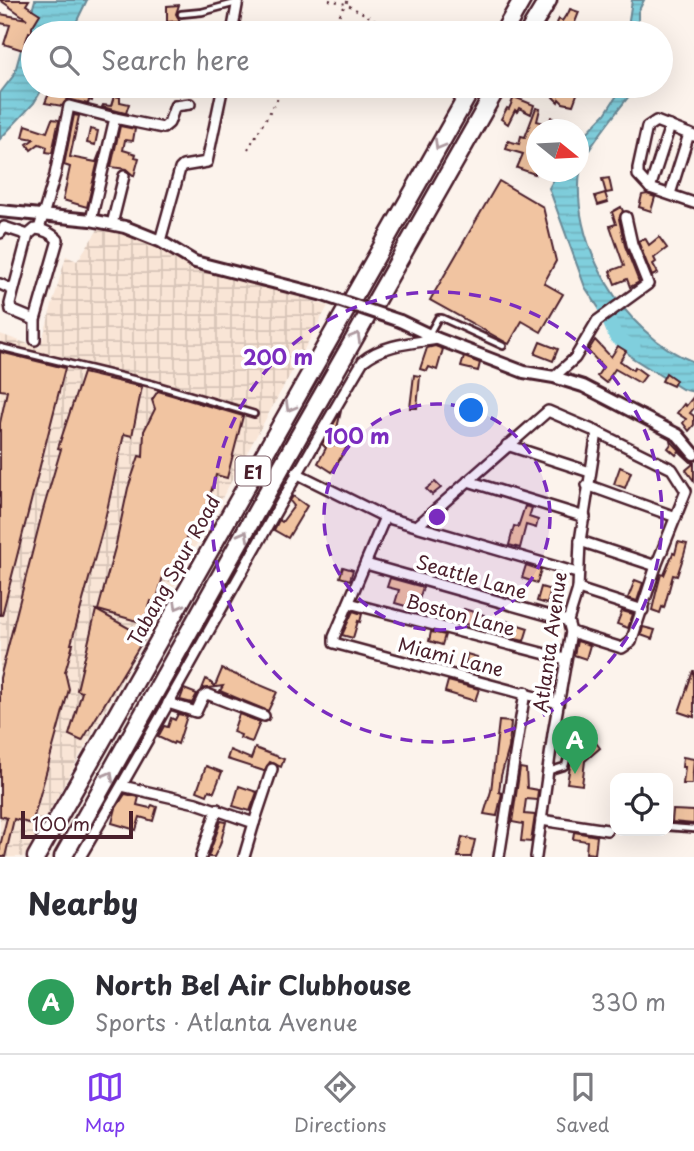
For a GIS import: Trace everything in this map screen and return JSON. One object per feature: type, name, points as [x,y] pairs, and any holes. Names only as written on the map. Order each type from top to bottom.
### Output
[{"type":"highway","points":[[510,21],[522,0]]},
{"type":"highway","points":[[535,21],[548,0]]},
{"type":"highway","name":"Tabang Spur Road","points":[[36,857],[466,98]]},
{"type":"highway","name":"E1","points":[[64,857],[491,98]]},
{"type":"street","points":[[234,21],[237,1]]},
{"type":"street","points":[[160,241],[181,167],[207,162],[220,98]]},
{"type":"street","points":[[39,229],[55,176],[69,106],[163,128],[169,124],[175,106],[190,104]]},
{"type":"street","points":[[92,220],[115,118]]},
{"type":"street","points":[[670,194],[692,135],[656,121],[647,127],[638,175],[650,188],[692,202],[694,191]]},
{"type":"street","points":[[650,188],[670,126]]},
{"type":"street","points":[[113,224],[124,176]]},
{"type":"street","points":[[0,211],[113,224],[160,241],[195,262],[323,295],[400,321],[433,337],[524,372],[583,386],[678,435],[694,454]]},
{"type":"street","points":[[554,377],[575,358],[597,321],[648,284],[630,236],[626,217]]},
{"type":"street","points":[[0,233],[4,227],[28,235]]},
{"type":"street","points":[[35,320],[11,310],[10,304],[28,235],[39,229],[54,235],[58,240],[35,320],[35,340]]},
{"type":"street","points":[[0,284],[13,290]]},
{"type":"street","points":[[80,857],[296,473],[363,361],[376,352],[395,345],[433,337]]},
{"type":"street","points":[[417,526],[548,411],[673,469],[686,491],[656,566],[631,642],[622,648],[571,632]]},
{"type":"street","name":"Atlanta Avenue","points":[[536,857],[553,734],[571,632],[568,621],[578,589],[580,541],[597,432]]},
{"type":"street","points":[[507,445],[590,472]]},
{"type":"street","points":[[296,473],[385,517],[577,573]]},
{"type":"street","points":[[468,481],[585,517]]},
{"type":"street","points":[[587,485],[676,517]]},
{"type":"street","points":[[349,603],[385,517]]},
{"type":"street","points":[[580,541],[656,566]]},
{"type":"street","name":"Seattle Lane","points":[[366,564],[568,621]]},
{"type":"street","points":[[578,589],[643,610]]},
{"type":"street","name":"Miami Lane","points":[[349,603],[334,636],[334,643],[558,703]]},
{"type":"street","name":"Boston Lane","points":[[349,603],[565,659]]},
{"type":"street","points":[[499,857],[525,692]]},
{"type":"street","points":[[168,703],[196,712],[207,694],[264,716]]},
{"type":"street","points":[[244,857],[272,769]]},
{"type":"street","points":[[122,786],[216,809],[254,823]]},
{"type":"street","points":[[201,857],[216,809]]},
{"type":"street","points":[[541,820],[607,830]]},
{"type":"lane","points":[[181,14],[202,12],[237,1]]},
{"type":"lane","points":[[433,337],[438,318],[442,318],[503,346]]},
{"type":"lane","points":[[0,347],[153,384],[254,414]]},
{"type":"lane","points":[[548,771],[565,766],[569,752],[562,740],[553,734]]},
{"type":"lane","points":[[673,827],[694,829]]},
{"type":"path","points":[[329,0],[346,4],[376,21]]},
{"type":"path","points":[[336,21],[348,0]]},
{"type":"path","points":[[248,149],[279,98]]},
{"type":"shaded area","points":[[101,225],[156,240],[192,263],[328,306],[24,857],[0,857],[0,334],[40,348],[66,256],[77,261]]},
{"type":"water","points":[[35,0],[87,0],[77,21],[29,21]]},
{"type":"water","points":[[632,0],[644,0],[638,12],[638,21],[629,21]]},
{"type":"water","points":[[21,50],[21,98],[37,98],[0,139],[0,93],[14,75]]},
{"type":"water","points":[[615,98],[628,98],[589,151],[589,131]]},
{"type":"water","points":[[552,182],[580,182],[583,224],[592,254],[606,282],[624,308],[645,331],[668,349],[694,362],[694,392],[682,389],[631,357],[585,287],[549,188]]},
{"type":"building","points":[[0,0],[29,0],[26,5],[40,14],[36,21],[21,21],[21,49],[4,44],[10,25],[0,23],[0,14],[27,19]]},
{"type":"building","points":[[179,5],[176,14],[180,21],[167,21],[167,6]]},
{"type":"building","points":[[570,9],[579,12],[576,21],[562,21]]},
{"type":"building","points":[[47,98],[92,98],[88,104],[68,99],[62,106],[45,103]]},
{"type":"building","points":[[113,98],[120,98],[120,102],[129,104],[126,113],[129,114],[102,107],[111,106]]},
{"type":"building","points":[[514,98],[534,105],[531,114],[519,108],[517,112],[515,110],[508,124],[501,119],[507,108],[509,109]]},
{"type":"building","points":[[554,98],[576,98],[573,105],[563,103],[559,99],[558,102]]},
{"type":"building","points":[[536,108],[540,109],[538,119],[532,119]]},
{"type":"building","points":[[74,115],[79,116],[70,157],[96,162],[100,152],[87,207],[63,200],[70,167],[64,165]]},
{"type":"building","points":[[52,119],[59,120],[52,153],[46,152],[47,147],[39,144],[31,150],[27,144],[34,139],[23,137],[26,125],[47,132]]},
{"type":"building","points":[[120,126],[135,129],[133,141],[125,140],[123,150],[136,154],[135,157],[139,158],[134,176],[126,169],[111,167]]},
{"type":"building","points":[[90,129],[98,131],[95,145],[87,143]]},
{"type":"building","points":[[526,134],[526,171],[517,168],[523,154],[506,149],[508,141],[519,144],[521,136],[525,137]]},
{"type":"building","points":[[609,178],[612,192],[606,193],[602,179]]},
{"type":"building","points":[[499,181],[543,207],[556,261],[544,283],[563,294],[541,332],[522,321],[509,344],[430,300]]},
{"type":"building","points":[[605,193],[608,202],[598,205],[595,196]]},
{"type":"building","points":[[642,195],[655,197],[651,211],[639,207]]},
{"type":"building","points":[[621,207],[623,211],[619,219],[625,246],[639,282],[630,287],[627,279],[615,284],[610,271],[624,266],[610,226],[616,224],[612,212]]},
{"type":"building","points":[[659,237],[667,248],[654,258],[656,262],[653,264],[658,273],[652,276],[638,241],[645,238],[649,245]]},
{"type":"building","points":[[595,340],[611,357],[618,346],[626,351],[620,361],[646,375],[640,383],[615,369],[606,383],[597,376],[603,367],[588,351]]},
{"type":"building","points":[[540,342],[558,349],[553,361],[535,354]]},
{"type":"building","points":[[435,346],[443,349],[437,370],[429,367],[427,371],[420,369],[427,348]]},
{"type":"building","points":[[0,352],[65,368],[2,615],[0,423],[7,391],[0,390]]},
{"type":"building","points":[[464,357],[480,363],[478,371],[461,367]]},
{"type":"building","points":[[83,373],[142,387],[132,436],[124,434],[103,528],[71,644],[65,672],[69,689],[32,824],[14,819],[5,857],[0,857],[7,818],[0,816],[0,678],[61,449],[58,448]]},
{"type":"building","points":[[666,373],[676,380],[673,386],[662,381]]},
{"type":"building","points":[[414,375],[420,376],[417,408],[410,408]]},
{"type":"building","points":[[158,391],[243,416],[227,478],[216,475],[195,536],[187,534],[182,558],[179,558],[173,578],[163,576],[156,603],[151,601],[144,623],[98,610],[128,488],[139,456],[143,457],[144,431],[155,409],[152,400]]},
{"type":"building","points":[[694,396],[694,408],[690,413],[694,416],[694,425],[689,431],[683,423],[686,419],[677,413]]},
{"type":"building","points":[[341,411],[333,445],[343,444],[347,447],[332,472],[318,463],[326,448],[322,444]]},
{"type":"building","points":[[670,440],[694,462],[694,481],[686,470],[693,464],[679,451],[676,455],[668,448]]},
{"type":"building","points":[[620,467],[631,472],[625,488],[614,484]]},
{"type":"building","points":[[435,482],[441,488],[432,495],[426,489]]},
{"type":"building","points":[[293,496],[307,506],[288,538],[274,530],[279,520],[282,522],[294,506],[290,501]]},
{"type":"building","points":[[525,506],[532,508],[529,517],[538,520],[536,528],[526,525],[520,548],[509,545],[514,526],[518,527]]},
{"type":"building","points":[[678,542],[687,544],[677,576],[673,575],[664,608],[662,607],[660,613],[652,610],[656,593],[661,574],[664,575]]},
{"type":"building","points":[[526,565],[541,570],[537,583],[522,578]]},
{"type":"building","points":[[343,567],[353,570],[350,580],[340,577]]},
{"type":"building","points":[[390,578],[423,587],[416,609],[395,603],[399,590],[387,587]]},
{"type":"building","points":[[635,580],[643,583],[637,601],[628,598]]},
{"type":"building","points":[[541,587],[551,590],[547,604],[537,601]]},
{"type":"building","points":[[464,609],[484,615],[481,628],[461,623]]},
{"type":"building","points":[[96,610],[145,637],[82,741],[69,735],[82,692],[77,690]]},
{"type":"building","points":[[353,611],[362,614],[353,638],[342,635]]},
{"type":"building","points":[[622,611],[633,614],[628,628],[617,624]]},
{"type":"building","points":[[506,621],[528,628],[524,641],[502,636]]},
{"type":"building","points":[[643,627],[655,630],[652,639],[641,635]]},
{"type":"building","points":[[431,632],[445,635],[442,645],[429,641]]},
{"type":"building","points":[[577,641],[590,645],[586,659],[574,655]]},
{"type":"building","points":[[467,654],[477,657],[474,670],[465,668]]},
{"type":"building","points":[[222,669],[277,692],[268,711],[220,691],[223,686],[202,689],[206,679],[215,686]]},
{"type":"building","points":[[694,671],[694,717],[679,712]]},
{"type":"building","points":[[448,681],[479,689],[475,701],[445,692]]},
{"type":"building","points":[[184,689],[197,694],[192,703],[180,700]]},
{"type":"building","points":[[178,714],[187,716],[178,744],[158,737],[164,726],[168,727],[171,718],[175,720]]},
{"type":"building","points":[[239,714],[260,722],[252,742],[233,732]]},
{"type":"building","points":[[499,721],[511,722],[497,816],[484,814],[491,791]]},
{"type":"building","points":[[591,736],[600,748],[585,761],[582,785],[567,783],[573,750]]},
{"type":"building","points":[[255,748],[284,759],[281,767],[270,762],[264,771],[227,759],[230,750],[251,759]]},
{"type":"building","points":[[683,757],[694,759],[692,784],[683,784]]},
{"type":"building","points":[[206,766],[222,772],[214,792],[209,790],[207,795],[197,791]]},
{"type":"building","points":[[520,768],[526,769],[527,788],[538,790],[537,800],[526,799],[524,814],[535,815],[531,842],[521,841],[523,824],[512,822]]},
{"type":"building","points":[[239,786],[257,792],[250,811],[233,806]]},
{"type":"building","points":[[125,794],[139,797],[137,805],[157,807],[153,821],[140,817],[136,830],[112,823],[116,808]]},
{"type":"building","points":[[673,810],[694,811],[694,824],[673,822]]},
{"type":"building","points":[[221,821],[226,822],[220,845],[214,857],[208,857]]},
{"type":"building","points":[[574,832],[597,836],[595,854],[586,853],[587,841],[573,839]]},
{"type":"building","points":[[462,837],[475,840],[471,857],[458,857]]},
{"type":"waterway","points":[[605,311],[616,337],[634,348]]},
{"type":"place","name":"North Bel Air Clubhouse","points":[[575,774]]}]
